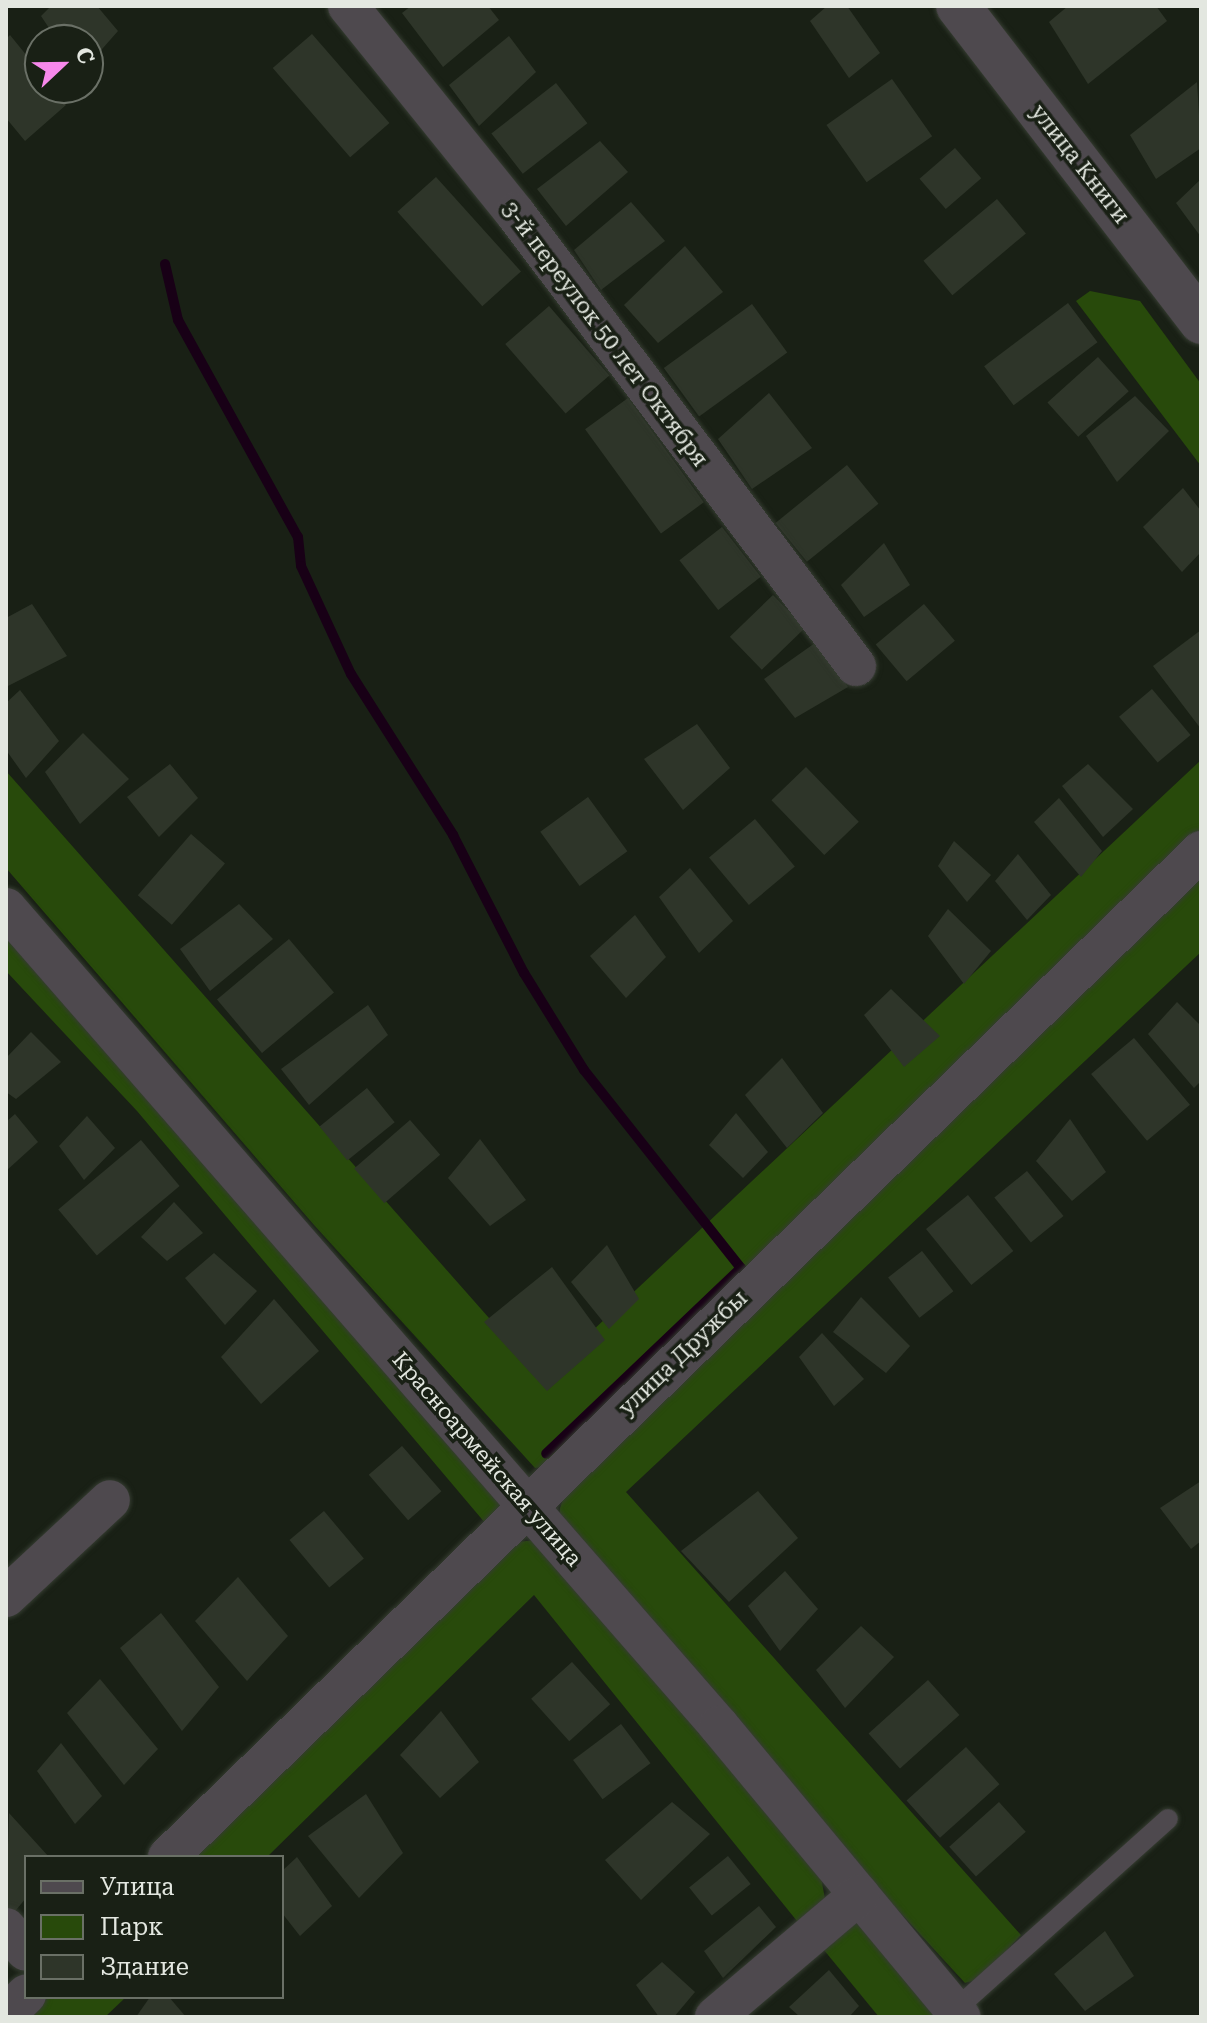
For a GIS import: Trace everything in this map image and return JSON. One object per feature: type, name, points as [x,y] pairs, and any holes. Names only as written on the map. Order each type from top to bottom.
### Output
[{"type":"street","name":"3-й переулок 50 лет Октября","points":[[348,6],[515,213],[856,666]]},
{"type":"street","name":"улица Книги","points":[[958,6],[1201,322]]},
{"type":"street","name":"улица Дружбы","points":[[170,1855],[1201,851]]},
{"type":"street","name":"Красноармейская улица","points":[[6,908],[527,1505],[958,2014]]},
{"type":"street","points":[[6,1597],[110,1500]]},
{"type":"street","points":[[715,2017],[859,1895]]},
{"type":"street","points":[[6,1928],[24,1949]]},
{"type":"street","points":[[6,2014],[24,1997]]},
{"type":"lane","points":[[958,2014],[1168,1819]]},
{"type":"green space","points":[[1090,291],[1140,301],[1201,384],[1201,466],[1076,301]]},
{"type":"green space","points":[[1201,760],[1201,837],[543,1467],[535,1468],[314,1225],[6,868],[6,771],[542,1378]]},
{"type":"green space","points":[[1201,877],[1201,952],[626,1492],[1021,1935],[979,1979],[965,1983],[691,1685],[560,1522],[560,1508],[563,1499]]},
{"type":"green space","points":[[6,909],[511,1495],[491,1530],[137,1111],[6,971]]},
{"type":"green space","points":[[536,1540],[821,1877],[825,1899],[801,1926],[534,1595],[269,1855],[185,1855],[517,1542]]},
{"type":"green space","points":[[859,1922],[946,2017],[879,2017],[819,1944],[842,1925]]},
{"type":"green space","points":[[37,1999],[124,1999],[105,2017],[19,2017]]},
{"type":"building","points":[[51,6],[97,6],[118,31],[104,47],[104,24],[46,24],[41,16]]},
{"type":"building","points":[[411,6],[488,6],[499,20],[443,67],[402,13]]},
{"type":"building","points":[[827,6],[847,6],[880,53],[849,78],[810,21]]},
{"type":"building","points":[[1068,6],[1156,6],[1167,21],[1088,84],[1049,22]]},
{"type":"building","points":[[312,34],[389,123],[350,157],[273,68]]},
{"type":"building","points":[[10,35],[24,52],[24,104],[66,105],[25,141],[6,118],[6,39]]},
{"type":"building","points":[[509,36],[536,72],[479,126],[449,85]]},
{"type":"building","points":[[892,79],[932,136],[867,182],[826,125]]},
{"type":"building","points":[[1197,82],[1201,148],[1156,179],[1130,135]]},
{"type":"building","points":[[556,83],[587,123],[523,174],[491,133]]},
{"type":"building","points":[[600,141],[628,172],[566,226],[537,189]]},
{"type":"building","points":[[955,148],[981,178],[946,209],[920,179]]},
{"type":"building","points":[[436,177],[521,271],[482,306],[397,212]]},
{"type":"building","points":[[1201,179],[1201,237],[1176,203]]},
{"type":"building","points":[[997,199],[1026,233],[952,295],[923,261]]},
{"type":"building","points":[[631,202],[665,241],[601,290],[574,250]]},
{"type":"building","points":[[685,246],[723,292],[658,343],[624,305]]},
{"type":"building","points":[[1068,303],[1097,342],[1014,405],[984,366]]},
{"type":"building","points":[[752,304],[787,353],[699,417],[664,368]]},
{"type":"building","points":[[549,306],[609,375],[566,413],[505,344]]},
{"type":"building","points":[[1098,357],[1129,391],[1078,437],[1047,403]]},
{"type":"building","points":[[769,393],[812,448],[752,489],[718,439]]},
{"type":"building","points":[[1135,396],[1169,431],[1117,482],[1086,436]]},
{"type":"building","points":[[628,398],[704,502],[661,534],[585,429]]},
{"type":"building","points":[[847,465],[878,504],[807,562],[776,523]]},
{"type":"building","points":[[1183,488],[1201,511],[1201,552],[1182,572],[1143,527]]},
{"type":"building","points":[[722,527],[761,577],[718,610],[679,560]]},
{"type":"building","points":[[884,543],[910,585],[864,617],[841,585]]},
{"type":"building","points":[[773,595],[805,628],[762,670],[730,637]]},
{"type":"building","points":[[32,604],[67,656],[6,687],[6,618]]},
{"type":"building","points":[[924,604],[955,641],[907,681],[876,644]]},
{"type":"building","points":[[1201,630],[1201,729],[1153,666]]},
{"type":"building","points":[[815,643],[848,687],[795,718],[764,679]]},
{"type":"building","points":[[1152,689],[1191,735],[1158,763],[1119,717]]},
{"type":"building","points":[[20,690],[59,741],[26,778],[6,750],[6,703]]},
{"type":"building","points":[[697,724],[730,768],[683,810],[644,759]]},
{"type":"building","points":[[83,733],[129,779],[80,824],[45,772]]},
{"type":"building","points":[[170,764],[198,798],[159,837],[127,797]]},
{"type":"building","points":[[1088,764],[1133,809],[1103,837],[1062,786]]},
{"type":"building","points":[[806,767],[859,822],[824,855],[771,800]]},
{"type":"building","points":[[588,797],[627,851],[580,886],[540,832]]},
{"type":"building","points":[[1059,798],[1102,851],[1081,877],[1034,822]]},
{"type":"building","points":[[755,819],[795,866],[749,905],[709,858]]},
{"type":"building","points":[[191,834],[225,864],[172,925],[138,895]]},
{"type":"building","points":[[954,841],[991,875],[967,902],[938,866]]},
{"type":"building","points":[[1018,854],[1051,895],[1027,920],[995,881]]},
{"type":"building","points":[[690,868],[733,921],[699,953],[659,897]]},
{"type":"building","points":[[239,904],[273,939],[210,991],[180,949]]},
{"type":"building","points":[[948,909],[991,951],[964,984],[928,936]]},
{"type":"building","points":[[635,915],[666,957],[626,998],[590,956]]},
{"type":"building","points":[[289,939],[334,993],[262,1053],[217,999]]},
{"type":"building","points":[[891,989],[940,1036],[904,1067],[864,1015]]},
{"type":"building","points":[[1177,1002],[1201,1026],[1201,1081],[1194,1088],[1148,1034]]},
{"type":"building","points":[[368,1005],[388,1035],[309,1105],[281,1069]]},
{"type":"building","points":[[31,1032],[61,1062],[16,1099],[6,1092],[6,1058]]},
{"type":"building","points":[[1134,1038],[1190,1105],[1147,1141],[1091,1074]]},
{"type":"building","points":[[782,1058],[823,1113],[787,1148],[745,1095]]},
{"type":"building","points":[[367,1088],[395,1122],[347,1161],[320,1126]]},
{"type":"building","points":[[736,1113],[768,1152],[743,1178],[709,1145]]},
{"type":"building","points":[[15,1114],[38,1142],[6,1171],[6,1122]]},
{"type":"building","points":[[87,1116],[115,1148],[84,1180],[59,1146]]},
{"type":"building","points":[[1070,1119],[1106,1172],[1072,1201],[1036,1161]]},
{"type":"building","points":[[410,1120],[440,1155],[384,1203],[354,1169]]},
{"type":"building","points":[[480,1139],[526,1200],[490,1226],[448,1178]]},
{"type":"building","points":[[141,1140],[180,1186],[97,1255],[58,1209]]},
{"type":"building","points":[[1027,1171],[1064,1216],[1031,1243],[994,1197]]},
{"type":"building","points":[[968,1195],[1013,1251],[971,1285],[926,1229]]},
{"type":"building","points":[[174,1202],[203,1233],[167,1261],[141,1237]]},
{"type":"building","points":[[607,1245],[639,1299],[609,1329],[571,1282]]},
{"type":"building","points":[[922,1251],[953,1291],[920,1318],[888,1277]]},
{"type":"building","points":[[214,1253],[257,1291],[225,1325],[185,1278]]},
{"type":"building","points":[[552,1267],[605,1340],[547,1391],[484,1322]]},
{"type":"building","points":[[861,1297],[910,1346],[886,1373],[833,1332]]},
{"type":"building","points":[[274,1299],[319,1351],[261,1404],[221,1357]]},
{"type":"building","points":[[822,1333],[864,1379],[834,1406],[799,1357]]},
{"type":"building","points":[[402,1446],[441,1491],[408,1520],[369,1475]]},
{"type":"building","points":[[1201,1481],[1201,1541],[1191,1549],[1160,1508]]},
{"type":"building","points":[[758,1491],[798,1538],[729,1602],[681,1551]]},
{"type":"building","points":[[324,1511],[364,1558],[329,1587],[290,1540]]},
{"type":"building","points":[[785,1571],[818,1609],[780,1651],[748,1606]]},
{"type":"building","points":[[238,1577],[288,1636],[247,1681],[195,1621]]},
{"type":"building","points":[[161,1613],[219,1687],[182,1731],[120,1648]]},
{"type":"building","points":[[861,1626],[894,1657],[845,1708],[816,1670]]},
{"type":"building","points":[[572,1662],[610,1704],[569,1741],[531,1699]]},
{"type":"building","points":[[100,1679],[158,1749],[124,1785],[67,1713]]},
{"type":"building","points":[[928,1680],[959,1715],[900,1768],[869,1734]]},
{"type":"building","points":[[441,1711],[479,1762],[440,1798],[400,1755]]},
{"type":"building","points":[[621,1724],[650,1763],[603,1799],[573,1760]]},
{"type":"building","points":[[61,1743],[102,1796],[75,1824],[37,1771]]},
{"type":"building","points":[[966,1747],[999,1784],[940,1838],[907,1801]]},
{"type":"building","points":[[366,1794],[403,1853],[359,1898],[308,1836]]},
{"type":"building","points":[[672,1802],[710,1834],[641,1900],[605,1860]]},
{"type":"building","points":[[999,1802],[1026,1832],[976,1877],[949,1847]]},
{"type":"building","points":[[9,1813],[47,1855],[24,1855],[24,1900],[12,1915],[6,1908]]},
{"type":"building","points":[[728,1856],[751,1884],[712,1915],[689,1887]]},
{"type":"building","points":[[297,1857],[332,1906],[300,1936],[284,1916],[284,1869]]},
{"type":"building","points":[[759,1906],[776,1927],[723,1978],[704,1951]]},
{"type":"building","points":[[1105,1931],[1134,1976],[1085,2011],[1054,1974]]},
{"type":"building","points":[[662,1962],[695,1992],[674,2017],[659,2017],[636,1985]]},
{"type":"building","points":[[829,1970],[859,2006],[849,2017],[800,2017],[789,2007]]},
{"type":"building","points":[[149,1999],[171,1999],[186,2017],[136,2017]]},
{"type":"waterway","points":[[165,264],[178,320],[298,537],[301,566],[351,674],[453,835],[524,973],[584,1070],[741,1268],[546,1454]]}]
